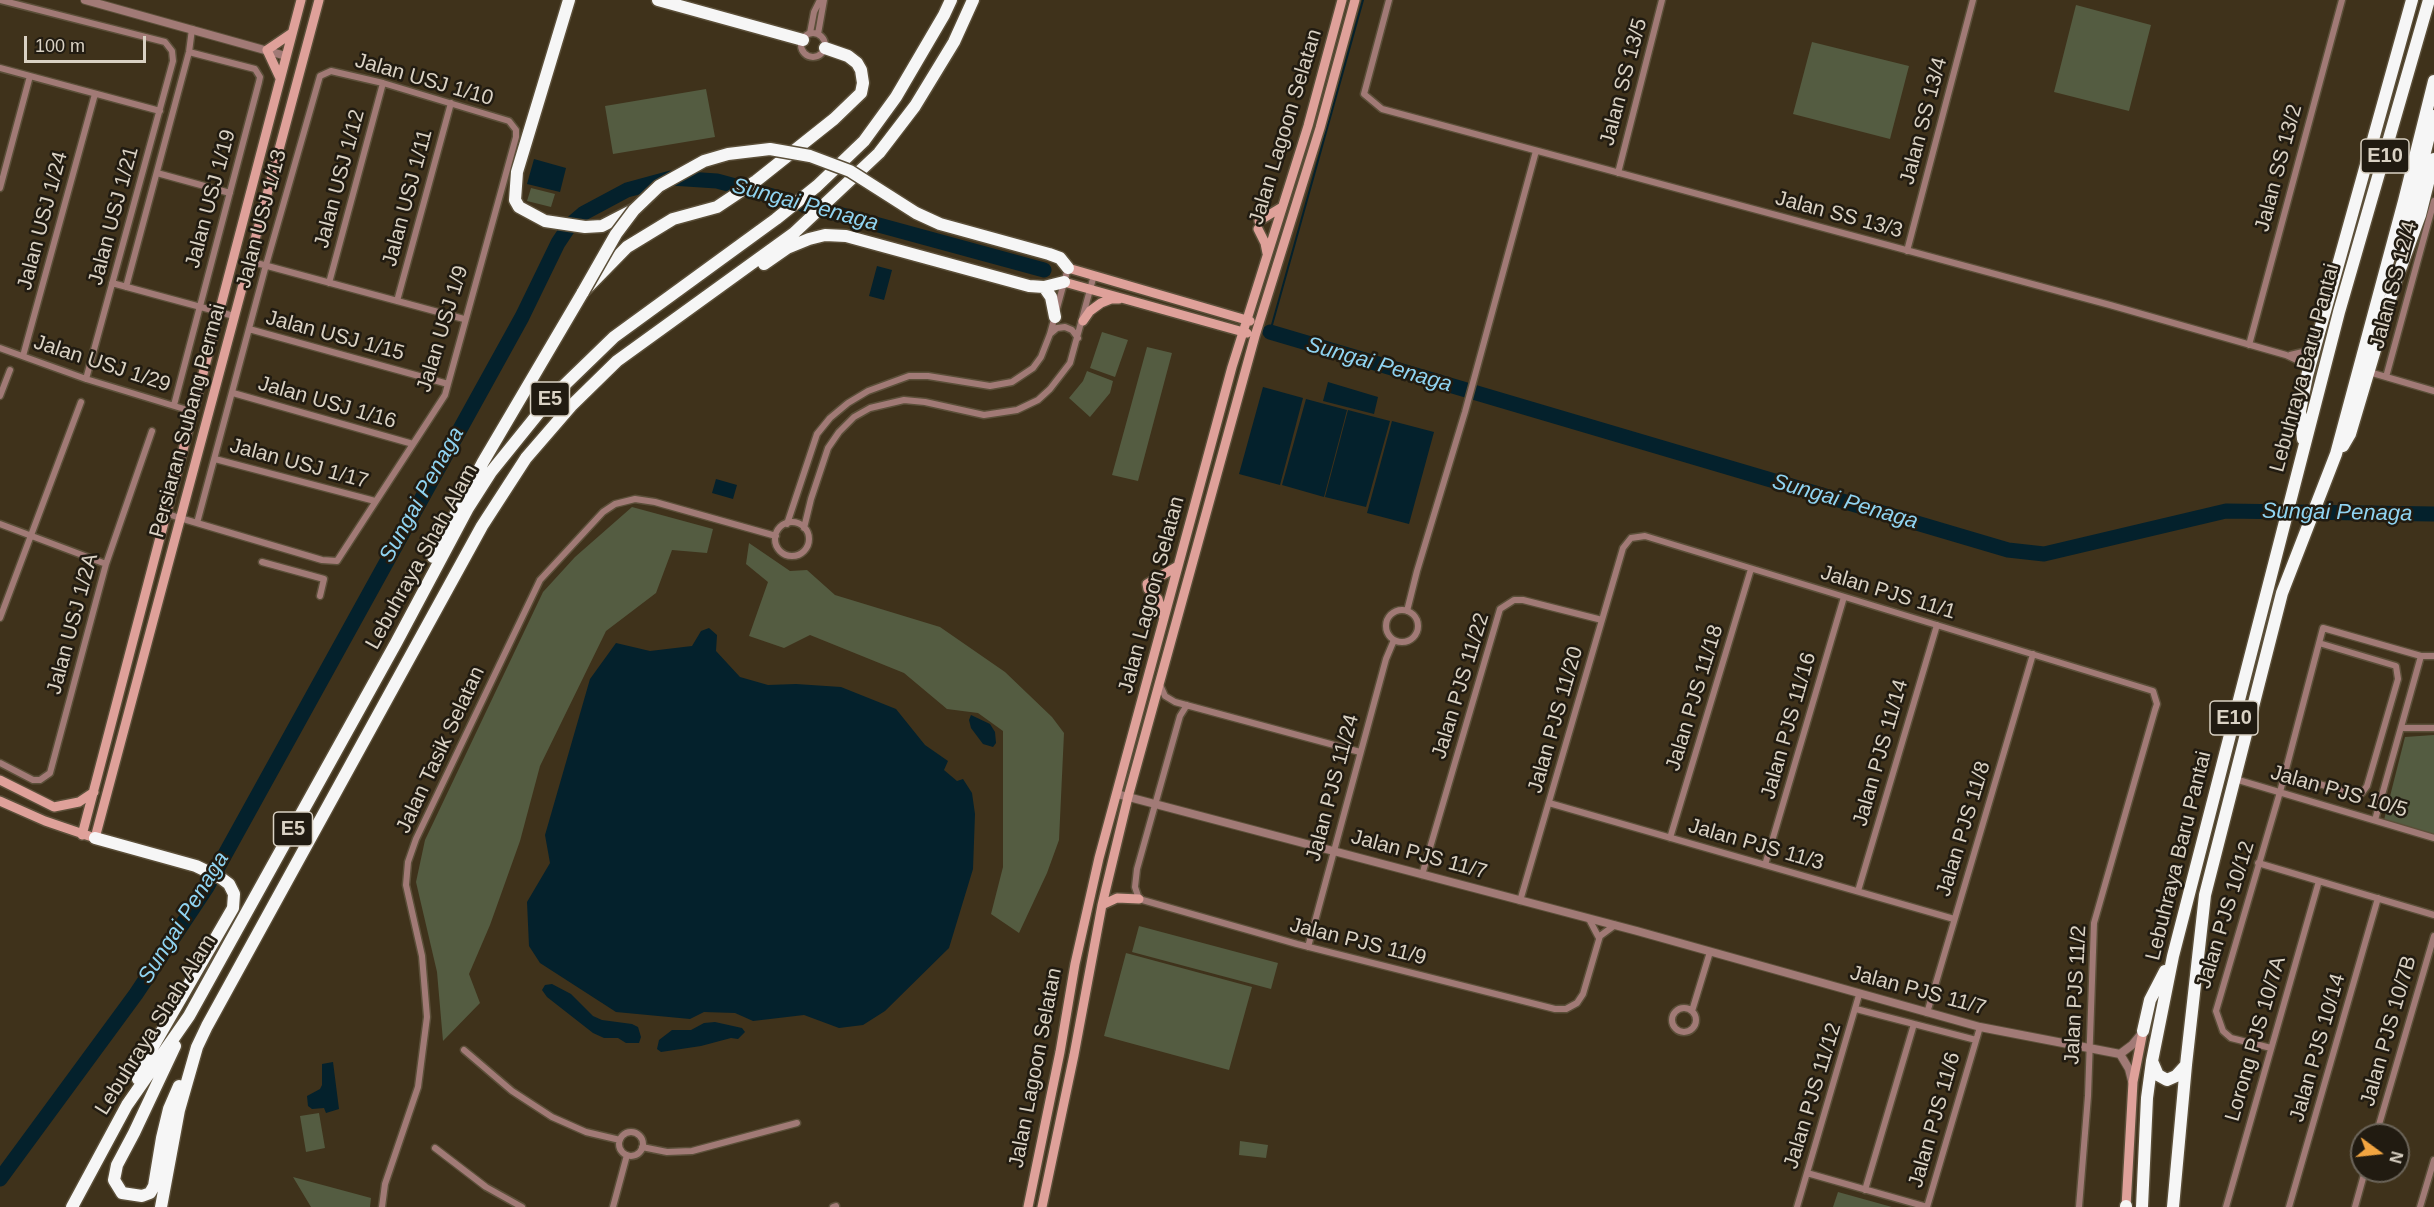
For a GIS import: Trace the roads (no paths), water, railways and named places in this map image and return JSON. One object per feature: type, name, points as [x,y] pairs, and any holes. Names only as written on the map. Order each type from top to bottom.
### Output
[{"type":"highway","points":[[569,0],[517,172],[515,200],[519,207],[545,220],[585,227],[602,226],[634,210]]},
{"type":"highway","points":[[658,0],[806,37]]},
{"type":"highway","name":"Lebuhraya Shah Alam","points":[[72,1207],[127,1105],[189,1016],[396,643],[468,508],[491,472],[550,399],[614,337],[776,219],[817,186],[864,141],[896,97],[951,0]]},
{"type":"highway","name":"Lebuhraya Shah Alam","points":[[161,1207],[179,1110],[197,1047],[483,526],[526,458],[571,405],[617,361],[794,233],[879,153],[915,105],[954,42],[973,0]]},
{"type":"highway","points":[[2303,449],[2300,411],[2307,376],[2412,0]]},
{"type":"highway","name":"Lebuhraya Baru Pantai","points":[[2142,1207],[2147,1098],[2173,956],[2339,312],[2429,0]]},
{"type":"highway","points":[[583,292],[627,247],[673,219],[717,207],[756,181],[834,119],[861,93],[863,83],[861,70],[857,63],[848,56],[825,48]]},
{"type":"highway","name":"Lebuhraya Baru Pantai","points":[[2173,1207],[2205,895],[2282,593],[2336,454],[2434,81]]},
{"type":"highway","points":[[2394,286],[2395,273],[2434,116]]},
{"type":"highway","points":[[396,643],[452,518],[616,234],[634,210],[659,186],[682,171],[704,161],[748,151],[790,151],[850,171],[916,213],[940,224],[1049,254],[1060,258],[1068,268]]},
{"type":"highway","points":[[2336,454],[2350,434],[2394,286],[2420,215],[2434,159]]},
{"type":"highway","points":[[677,319],[723,293],[788,249],[817,237],[846,236],[1029,286],[1044,287],[1064,282]]},
{"type":"highway","points":[[1044,287],[1051,297],[1055,317]]},
{"type":"highway","points":[[95,838],[196,866],[221,878],[229,884],[234,894],[232,908],[152,1050],[127,1105]]},
{"type":"highway","points":[[2143,1031],[2150,1000],[2173,956]]},
{"type":"highway","points":[[189,1016],[117,1165],[114,1179],[122,1193],[142,1196],[150,1193],[154,1186],[169,1109],[197,1047]]},
{"type":"highway","points":[[2152,1061],[2158,1075],[2167,1080],[2176,1076],[2186,1065]]},
{"type":"main road","name":"Persiaran Subang Permai","points":[[82,835],[301,0]]},
{"type":"main road","name":"Persiaran Subang Permai","points":[[95,838],[319,0]]},
{"type":"main road","name":"Jalan Lagoon Selatan","points":[[1028,1207],[1088,902],[1242,332],[1283,206],[1342,0]]},
{"type":"main road","name":"Jalan Lagoon Selatan","points":[[1042,1207],[1102,905],[1128,797],[1255,336],[1320,128],[1355,0]]},
{"type":"main road","points":[[280,78],[267,50],[292,33]]},
{"type":"main road","points":[[299,72],[286,56],[308,41]]},
{"type":"main road","points":[[1267,256],[1258,225],[1283,206]]},
{"type":"main road","points":[[1068,268],[1259,323]]},
{"type":"main road","points":[[1064,282],[1255,336]]},
{"type":"main road","points":[[1083,321],[1090,311],[1101,303],[1111,299],[1131,300]]},
{"type":"main road","points":[[1230,315],[1239,314],[1250,307]]},
{"type":"main road","points":[[1229,328],[1236,338],[1238,348]]},
{"type":"main road","points":[[1164,618],[1158,599],[1148,589],[1147,584],[1178,566]]},
{"type":"main road","points":[[0,780],[54,807],[69,806],[94,792]]},
{"type":"main road","points":[[0,801],[82,835],[95,838]]},
{"type":"main road","points":[[1102,905],[1117,898],[1139,899]]},
{"type":"main road","points":[[2126,1207],[2133,1082],[2143,1031]]},
{"type":"main road","points":[[1060,1052],[1074,1055]]},
{"type":"street","name":"Jalan USJ 1/21","points":[[0,0],[165,42],[172,51],[173,61],[160,111],[86,379]]},
{"type":"street","points":[[85,0],[286,56]]},
{"type":"street","points":[[822,0],[818,34],[825,42],[825,48],[818,56],[809,56],[802,49],[814,12],[822,0]]},
{"type":"street","name":"Jalan SS 13/3","points":[[1389,0],[1364,94],[1382,109],[2099,302],[2286,355],[2301,362],[2307,376]]},
{"type":"street","name":"Jalan SS 13/5","points":[[1618,173],[1662,0]]},
{"type":"street","name":"Jalan SS 13/4","points":[[1907,251],[1973,0]]},
{"type":"street","name":"Jalan SS 13/2","points":[[2249,345],[2342,0]]},
{"type":"street","points":[[126,287],[189,52],[192,29]]},
{"type":"street","points":[[806,37],[818,34]]},
{"type":"street","name":"Jalan USJ 1/19","points":[[174,405],[260,77],[255,69],[189,52]]},
{"type":"street","points":[[0,68],[160,111]]},
{"type":"street","name":"Jalan USJ 1/10","points":[[331,70],[383,83],[509,121]]},
{"type":"street","name":"Jalan USJ 1/13","points":[[197,523],[317,81],[323,73],[331,70]]},
{"type":"street","points":[[0,188],[30,76]]},
{"type":"street","name":"Jalan USJ 1/12","points":[[329,282],[383,83]]},
{"type":"street","name":"Jalan USJ 1/24","points":[[23,356],[94,94]]},
{"type":"street","name":"Jalan USJ 1/11","points":[[397,301],[451,103]]},
{"type":"street","name":"Jalan USJ 1/9","points":[[197,523],[322,560],[337,561],[445,395],[464,319],[516,137],[516,130],[509,121]]},
{"type":"street","points":[[1407,611],[1465,412],[1536,151]]},
{"type":"street","points":[[157,173],[230,193]]},
{"type":"street","name":"Jalan SS 12/4","points":[[2386,377],[2434,201]]},
{"type":"street","points":[[249,261],[464,319]]},
{"type":"street","points":[[787,524],[817,434],[848,402],[868,391],[909,376],[928,376],[990,386],[1012,382],[1024,376],[1037,362],[1050,334],[1068,268]]},
{"type":"street","points":[[804,528],[828,448],[839,432],[854,417],[873,407],[904,400],[925,402],[984,415],[1017,411],[1038,400],[1060,379],[1070,363],[1094,275]]},
{"type":"street","points":[[112,283],[234,316]]},
{"type":"street","points":[[1050,334],[1057,328],[1065,327],[1072,330],[1078,338]]},
{"type":"street","name":"Jalan USJ 1/15","points":[[249,329],[448,384]]},
{"type":"street","points":[[2286,355],[2303,352],[2316,344]]},
{"type":"street","name":"Jalan USJ 1/29","points":[[0,348],[86,379],[194,412]]},
{"type":"street","points":[[0,396],[10,370]]},
{"type":"street","points":[[2369,372],[2434,391]]},
{"type":"street","name":"Jalan USJ 1/16","points":[[232,393],[413,444]]},
{"type":"street","points":[[0,618],[81,402]]},
{"type":"street","name":"Jalan USJ 1/2A","points":[[0,763],[33,780],[40,780],[50,773],[106,564],[152,431]]},
{"type":"street","name":"Jalan USJ 1/17","points":[[215,459],[375,501]]},
{"type":"street","name":"Jalan Tasik Selatan","points":[[382,1207],[385,1184],[418,1087],[427,1017],[422,956],[406,885],[408,862],[416,839],[540,580],[603,512],[615,504],[635,499],[655,502],[776,536]]},
{"type":"street","points":[[168,514],[197,523]]},
{"type":"street","points":[[796,523],[807,532],[806,549],[797,556],[781,552],[776,542],[778,531],[787,524],[796,523]]},
{"type":"street","points":[[0,524],[106,564]]},
{"type":"street","name":"Jalan PJS 11/1","points":[[1623,548],[1631,538],[1645,536],[2147,688]]},
{"type":"street","name":"Jalan PJS 11/20","points":[[1520,901],[1623,548]]},
{"type":"street","points":[[262,562],[324,579],[320,596]]},
{"type":"street","name":"Jalan PJS 11/18","points":[[1670,838],[1751,569]]},
{"type":"street","name":"Jalan PJS 11/16","points":[[1765,865],[1844,597]]},
{"type":"street","name":"Jalan PJS 11/22","points":[[1422,875],[1500,609],[1514,600],[1523,600],[1602,620]]},
{"type":"street","points":[[1397,611],[1407,611],[1416,618],[1417,633],[1409,640],[1394,640],[1388,632],[1387,622],[1397,611]]},
{"type":"street","name":"Jalan PJS 11/14","points":[[1858,891],[1937,625]]},
{"type":"street","name":"Jalan PJS 10/12","points":[[2271,1048],[2231,1038],[2223,1031],[2216,1011],[2280,792],[2323,628],[2421,656]]},
{"type":"street","name":"Jalan PJS 11/24","points":[[1308,947],[1386,659],[1394,640]]},
{"type":"street","points":[[2285,774],[2353,794],[2362,793],[2367,786],[2398,680],[2396,666],[2319,644]]},
{"type":"street","name":"Jalan PJS 11/8","points":[[1927,1013],[2033,654]]},
{"type":"street","points":[[2375,820],[2421,656],[2434,656]]},
{"type":"street","points":[[1160,682],[1165,696],[1175,702],[1360,752]]},
{"type":"street","name":"Jalan PJS 11/2","points":[[2079,1207],[2090,1049],[2094,923],[2155,710],[2155,696],[2147,688]]},
{"type":"street","points":[[1139,899],[1136,893],[1135,878],[1180,716],[1187,705]]},
{"type":"street","points":[[2401,728],[2434,728]]},
{"type":"street","name":"Jalan PJS 10/5","points":[[2235,779],[2434,837]]},
{"type":"street","name":"Jalan PJS 11/7","points":[[1117,794],[1615,925],[1980,1027],[2120,1054]]},
{"type":"street","name":"Jalan PJS 11/3","points":[[1549,803],[1954,919]]},
{"type":"street","points":[[2258,863],[2434,915]]},
{"type":"street","name":"Lorong PJS 10/7A","points":[[2226,1207],[2319,881]]},
{"type":"street","name":"Jalan PJS 10/14","points":[[2289,1207],[2378,898]]},
{"type":"street","name":"Jalan PJS 11/9","points":[[1139,899],[1308,947],[1545,1007],[1566,1009],[1577,1002],[1583,994],[1599,938]]},
{"type":"street","points":[[1589,919],[1599,938],[1608,928],[1615,925]]},
{"type":"street","name":"Jalan PJS 10/7B","points":[[2379,1123],[2434,936]]},
{"type":"street","points":[[1692,1011],[1685,1007],[1677,1010],[1672,1021],[1676,1029],[1683,1032],[1694,1028],[1696,1021],[1692,1011],[1710,952]]},
{"type":"street","name":"Jalan PJS 11/12","points":[[1797,1207],[1859,994]]},
{"type":"street","name":"Jalan PJS 11/7","points":[[1856,1009],[1976,1040]]},
{"type":"street","points":[[1865,1190],[1914,1024]]},
{"type":"street","name":"Jalan PJS 11/6","points":[[1807,1173],[1927,1207],[1980,1027]]},
{"type":"street","points":[[2133,1082],[2129,1069],[2120,1054],[2132,1045],[2143,1031]]},
{"type":"street","points":[[464,1050],[512,1091],[552,1117],[586,1132],[620,1140]]},
{"type":"street","points":[[642,1147],[667,1152],[692,1151],[797,1123]]},
{"type":"street","points":[[633,1132],[640,1137],[642,1147],[635,1155],[627,1155],[620,1149],[620,1140],[625,1134],[633,1132]]},
{"type":"street","points":[[435,1148],[460,1169],[514,1205],[522,1207]]},
{"type":"street","points":[[612,1207],[627,1155]]},
{"type":"street","points":[[2420,1207],[2434,1160]]},
{"type":"street","points":[[2355,1207],[2362,1183]]},
{"type":"water","points":[[534,159],[566,168],[560,192],[527,184]]},
{"type":"water","points":[[877,266],[892,270],[884,300],[869,296]]},
{"type":"water","points":[[1328,382],[1378,397],[1374,414],[1323,401]]},
{"type":"water","points":[[1263,387],[1303,398],[1280,485],[1239,474]]},
{"type":"water","points":[[1306,399],[1347,410],[1324,497],[1282,485]]},
{"type":"water","points":[[1348,410],[1390,421],[1366,507],[1325,497]]},
{"type":"water","points":[[1392,421],[1434,432],[1409,524],[1367,513]]},
{"type":"water","points":[[716,479],[737,485],[733,499],[712,493]]},
{"type":"water","points":[[709,628],[717,635],[716,651],[740,677],[768,685],[841,687],[896,709],[925,745],[948,761],[944,770],[957,781],[963,779],[972,793],[975,814],[973,869],[949,948],[885,1011],[863,1025],[839,1028],[804,1015],[753,1021],[735,1013],[704,1012],[690,1019],[616,1012],[540,963],[529,946],[527,902],[550,863],[545,835],[590,679],[616,643],[650,651],[692,646],[701,631]]},
{"type":"water","points":[[971,715],[990,724],[995,732],[996,743],[993,747],[983,744],[971,728],[969,720]]},
{"type":"water","points":[[552,984],[571,994],[593,1016],[638,1027],[641,1037],[639,1043],[626,1043],[618,1038],[604,1038],[593,1033],[547,997],[542,990],[545,985]]},
{"type":"water","points":[[715,1022],[742,1028],[745,1032],[738,1039],[731,1038],[701,1046],[661,1052],[657,1049],[659,1040],[672,1030],[691,1030],[704,1023]]},
{"type":"water","points":[[333,1062],[339,1109],[326,1113],[324,1108],[312,1109],[308,1106],[307,1096],[320,1089],[322,1085],[322,1064]]},
{"type":"waterway","points":[[1270,332],[1363,0]]},
{"type":"waterway","name":"Sungai Penaga","points":[[0,1179],[136,994],[207,887],[522,317],[558,243],[570,225],[584,213],[627,190],[671,178],[717,181],[1044,270]]},
{"type":"waterway","name":"Sungai Penaga","points":[[1270,332],[2008,550],[2044,554],[2226,511],[2434,514]]}]
